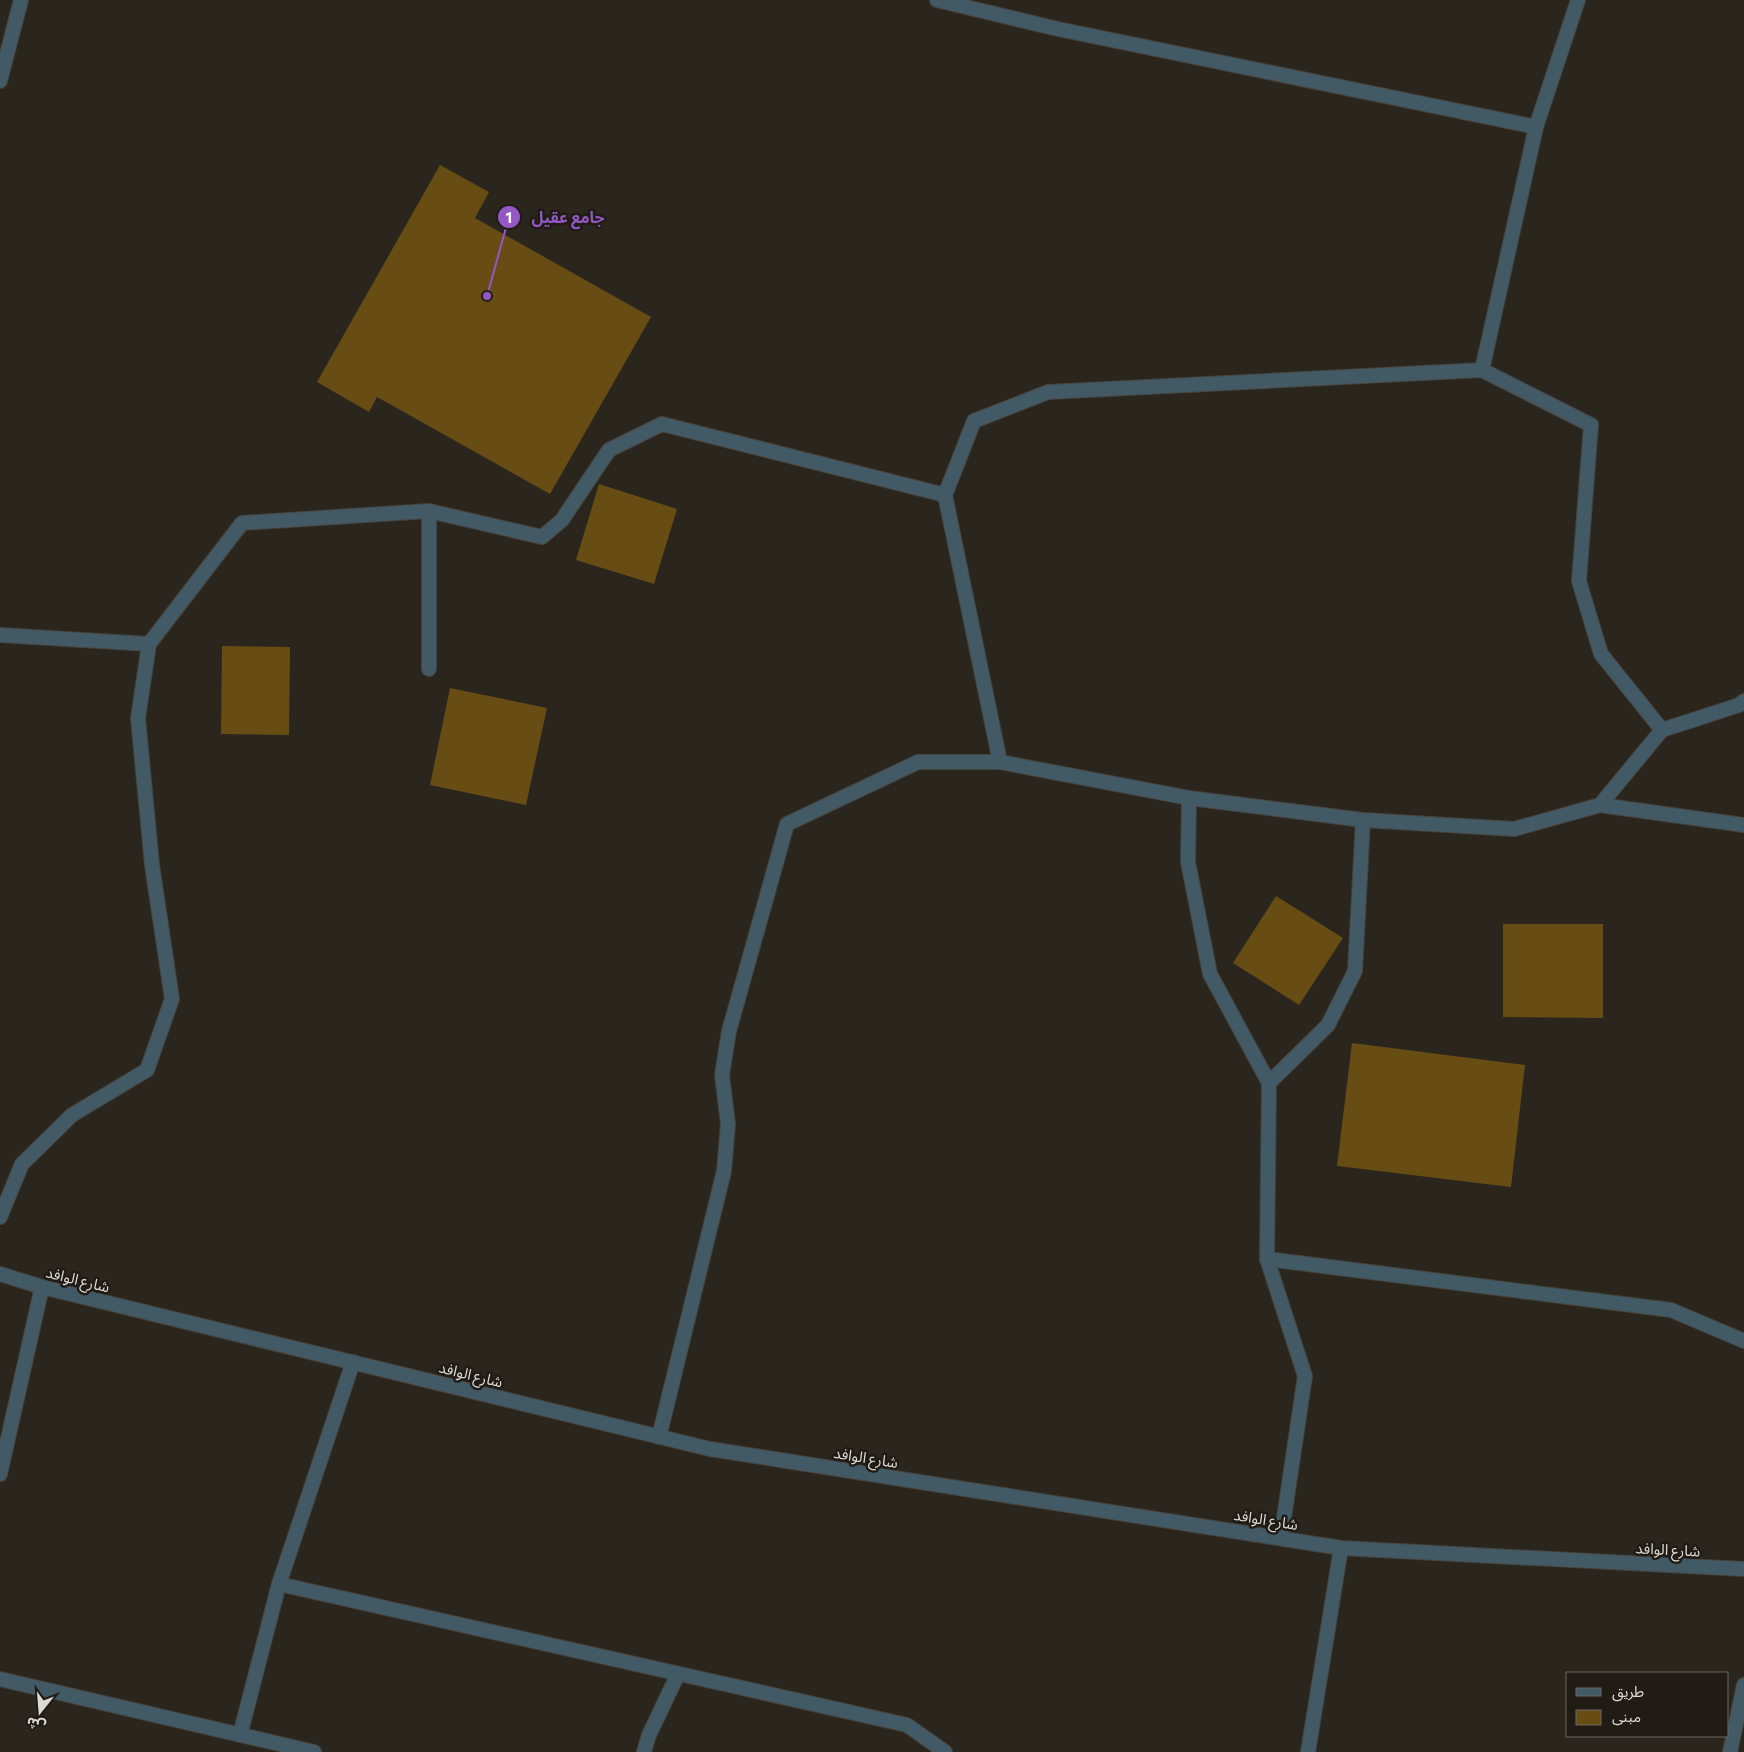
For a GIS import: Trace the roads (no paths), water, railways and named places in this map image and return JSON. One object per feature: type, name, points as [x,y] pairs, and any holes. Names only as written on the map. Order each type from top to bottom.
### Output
[{"type":"street","points":[[0,81],[21,0]]},
{"type":"street","points":[[937,0],[1058,29],[1536,127]]},
{"type":"street","points":[[1482,370],[1536,127],[1578,0]]},
{"type":"street","points":[[1000,762],[945,495],[974,421],[1048,392],[1482,370],[1591,425],[1579,581],[1601,654],[1662,730]]},
{"type":"street","points":[[0,1217],[22,1164],[72,1115],[147,1070],[172,999],[152,864],[138,718],[149,644],[242,523],[429,511],[542,537],[562,520],[609,450],[662,424],[945,495]]},
{"type":"street","points":[[429,511],[429,669]]},
{"type":"street","points":[[0,635],[149,644]]},
{"type":"street","points":[[1600,805],[1662,730],[1740,705],[1744,701]]},
{"type":"street","points":[[659,1437],[724,1172],[728,1124],[722,1075],[729,1031],[788,824],[918,762],[1000,762],[1189,798],[1363,820],[1514,828],[1600,805],[1744,825]]},
{"type":"street","points":[[1189,798],[1188,862],[1210,974],[1269,1082],[1267,1259],[1306,1376],[1282,1538]]},
{"type":"street","points":[[1269,1082],[1328,1025],[1354,971],[1363,820]]},
{"type":"street","points":[[1267,1259],[1671,1310],[1744,1341]]},
{"type":"street","name":"شارع الوافد","points":[[0,1274],[42,1287],[710,1449],[1341,1548],[1744,1569]]},
{"type":"street","points":[[0,1474],[42,1287]]},
{"type":"street","points":[[240,1735],[279,1584],[353,1362]]},
{"type":"street","points":[[1308,1752],[1341,1548]]},
{"type":"street","points":[[279,1584],[907,1725],[945,1752]]},
{"type":"street","points":[[644,1752],[649,1735],[678,1674]]},
{"type":"street","points":[[0,1679],[314,1752]]},
{"type":"street","points":[[1730,1752],[1744,1685]]},
{"type":"place","name":"جامع عقيل","points":[[487,296]]}]
